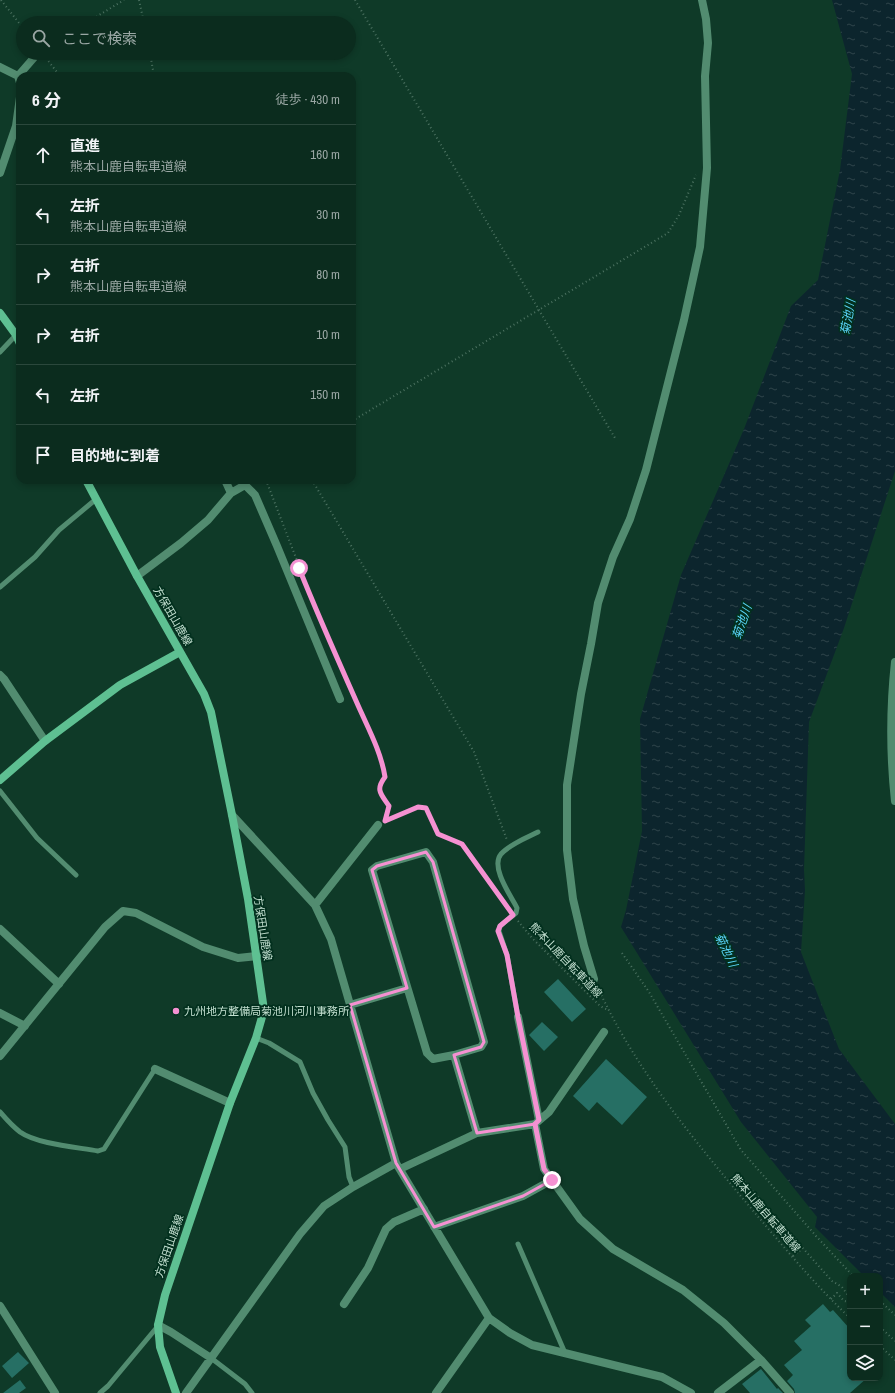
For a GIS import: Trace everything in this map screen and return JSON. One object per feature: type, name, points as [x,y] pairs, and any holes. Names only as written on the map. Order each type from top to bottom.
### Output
[{"type":"main road","points":[[0,313],[16,331]]},
{"type":"main road","name":"方保田山鹿線","points":[[88,484],[95,500],[204,694],[211,712],[232,815],[257,956],[264,1010],[256,1038],[230,1103],[171,1274],[158,1325],[160,1347],[176,1393]]},
{"type":"main road","points":[[0,780],[45,741],[120,685],[180,652]]},
{"type":"street","points":[[594,979],[584,946],[573,899],[567,850],[567,785],[581,694],[598,603],[613,557],[630,519],[646,470],[684,320],[700,247],[707,168],[705,76],[708,43],[706,18],[702,0]]},
{"type":"street","points":[[24,72],[33,60]]},
{"type":"street","points":[[0,67],[16,77]]},
{"type":"street","points":[[0,173],[16,126]]},
{"type":"street","points":[[227,484],[231,493]]},
{"type":"street","points":[[138,576],[208,520],[231,493],[245,485],[255,495],[340,699]]},
{"type":"street","points":[[895,662],[892,696],[891,767],[895,801]]},
{"type":"street","points":[[0,675],[45,741]]},
{"type":"street","points":[[232,815],[315,905],[331,939],[398,1166],[489,1318],[510,1333],[532,1345],[662,1377],[691,1393]]},
{"type":"street","points":[[315,905],[378,825]]},
{"type":"street","points":[[426,852],[433,862],[484,1042],[481,1047],[454,1055],[433,1060],[427,1053],[372,870],[377,866],[426,852]]},
{"type":"street","points":[[0,1056],[105,927],[123,910],[136,913],[203,947],[238,958],[257,956]]},
{"type":"street","points":[[0,929],[59,984]]},
{"type":"street","points":[[350,1005],[407,988]]},
{"type":"street","points":[[0,1013],[25,1026]]},
{"type":"street","points":[[518,1017],[544,1169],[580,1219],[612,1248],[683,1290],[724,1323],[761,1360],[790,1393]]},
{"type":"street","points":[[186,1393],[300,1234],[324,1206],[353,1187],[398,1166],[477,1133],[537,1122],[549,1112],[604,1032]]},
{"type":"street","points":[[454,1055],[477,1133]]},
{"type":"street","points":[[155,1069],[230,1103]]},
{"type":"street","points":[[434,1227],[523,1196],[552,1180]]},
{"type":"street","points":[[344,1304],[368,1268],[386,1229],[394,1222],[424,1209]]},
{"type":"street","points":[[0,1306],[55,1393]]},
{"type":"street","points":[[436,1393],[489,1318]]},
{"type":"street","points":[[158,1325],[172,1332],[211,1358]]},
{"type":"street","points":[[718,1393],[761,1360]]},
{"type":"lane","points":[[0,352],[16,335]]},
{"type":"lane","points":[[0,587],[35,557],[59,530],[95,500]]},
{"type":"lane","points":[[0,791],[37,838],[76,875]]},
{"type":"lane","points":[[518,1017],[507,955],[498,931],[500,926],[516,913],[517,908],[498,871],[498,863],[500,855],[510,847],[538,832]]},
{"type":"lane","points":[[256,1038],[269,1043],[300,1062],[328,1120],[345,1147],[349,1177],[353,1187]]},
{"type":"lane","points":[[0,1112],[8,1122],[28,1137],[98,1151],[104,1149],[155,1069]]},
{"type":"lane","points":[[518,1244],[566,1353]]},
{"type":"lane","points":[[100,1393],[108,1386],[158,1325]]},
{"type":"lane","points":[[211,1358],[245,1384],[252,1393]]},
{"type":"path","points":[[1,0],[16,19]]},
{"type":"path","points":[[98,16],[124,0]]},
{"type":"path","points":[[139,0],[142,16]]},
{"type":"path","points":[[355,0],[615,438]]},
{"type":"path","points":[[47,60],[57,72]]},
{"type":"path","points":[[151,60],[153,72]]},
{"type":"path","points":[[356,419],[538,308],[668,233],[679,215],[699,169]]},
{"type":"path","points":[[268,484],[311,597],[384,768],[385,777],[380,784],[379,791],[389,806],[385,821],[418,807],[426,808],[438,834],[462,844],[503,900]]},
{"type":"path","points":[[314,484],[474,752],[510,847]]},
{"type":"path","name":"熊本山鹿自転車道線","points":[[513,915],[547,953],[600,1006],[609,1011],[627,1044],[701,1149],[770,1231],[847,1315]]},
{"type":"path","points":[[622,953],[649,992],[741,1150],[850,1273]]},
{"type":"path","points":[[594,979],[609,1011]]},
{"type":"path","points":[[739,1176],[832,1281],[842,1287],[847,1294]]},
{"type":"path","points":[[793,1256],[802,1249]]},
{"type":"path","points":[[831,1299],[837,1293],[844,1301],[847,1302]]},
{"type":"path","points":[[883,1304],[895,1315]]},
{"type":"path","points":[[883,1330],[895,1341]]},
{"type":"path","points":[[883,1349],[895,1360]]},
{"type":"highlighted area","points":[[426,852],[433,862],[484,1042],[481,1047],[454,1055],[477,1133],[535,1124],[544,1169],[552,1180],[523,1196],[434,1227],[396,1163],[350,1005],[407,988],[372,870],[377,866]]},
{"type":"water","name":"菊池川","points":[[832,0],[895,0],[895,471],[844,628],[809,722],[804,870],[805,890],[801,952],[839,1049],[895,1124],[895,1307],[883,1295],[883,1273],[861,1273],[815,1227],[817,1217],[741,1122],[621,927],[626,910],[642,831],[640,719],[681,575],[744,429],[791,306],[818,280],[840,170],[852,74]]},
{"type":"building","points":[[558,979],[586,1009],[572,1022],[544,992]]},
{"type":"building","points":[[542,1022],[558,1037],[544,1051],[529,1035]]},
{"type":"building","points":[[606,1059],[647,1097],[622,1125],[597,1102],[589,1111],[573,1096]]},
{"type":"building","points":[[823,1304],[830,1312],[833,1310],[847,1326],[847,1381],[864,1381],[850,1393],[795,1393],[794,1389],[787,1381],[793,1375],[784,1365],[802,1350],[794,1341],[811,1326],[805,1320]]},
{"type":"building","points":[[18,1352],[29,1363],[12,1378],[2,1366]]},
{"type":"building","points":[[761,1369],[777,1389],[778,1388],[783,1393],[750,1393],[742,1384]]},
{"type":"building","points":[[20,1380],[26,1388],[19,1393],[3,1393]]},
{"type":"place","name":"九州地方整備局菊池川河川事務所","points":[[176,1011]]},
{"type":"route","points":[[299,568],[384,768],[385,777],[380,784],[379,791],[389,806],[385,821],[418,807],[426,808],[438,834],[462,844],[513,915],[500,926],[498,931],[507,955],[539,1120],[535,1124],[544,1169],[552,1180]]}]
